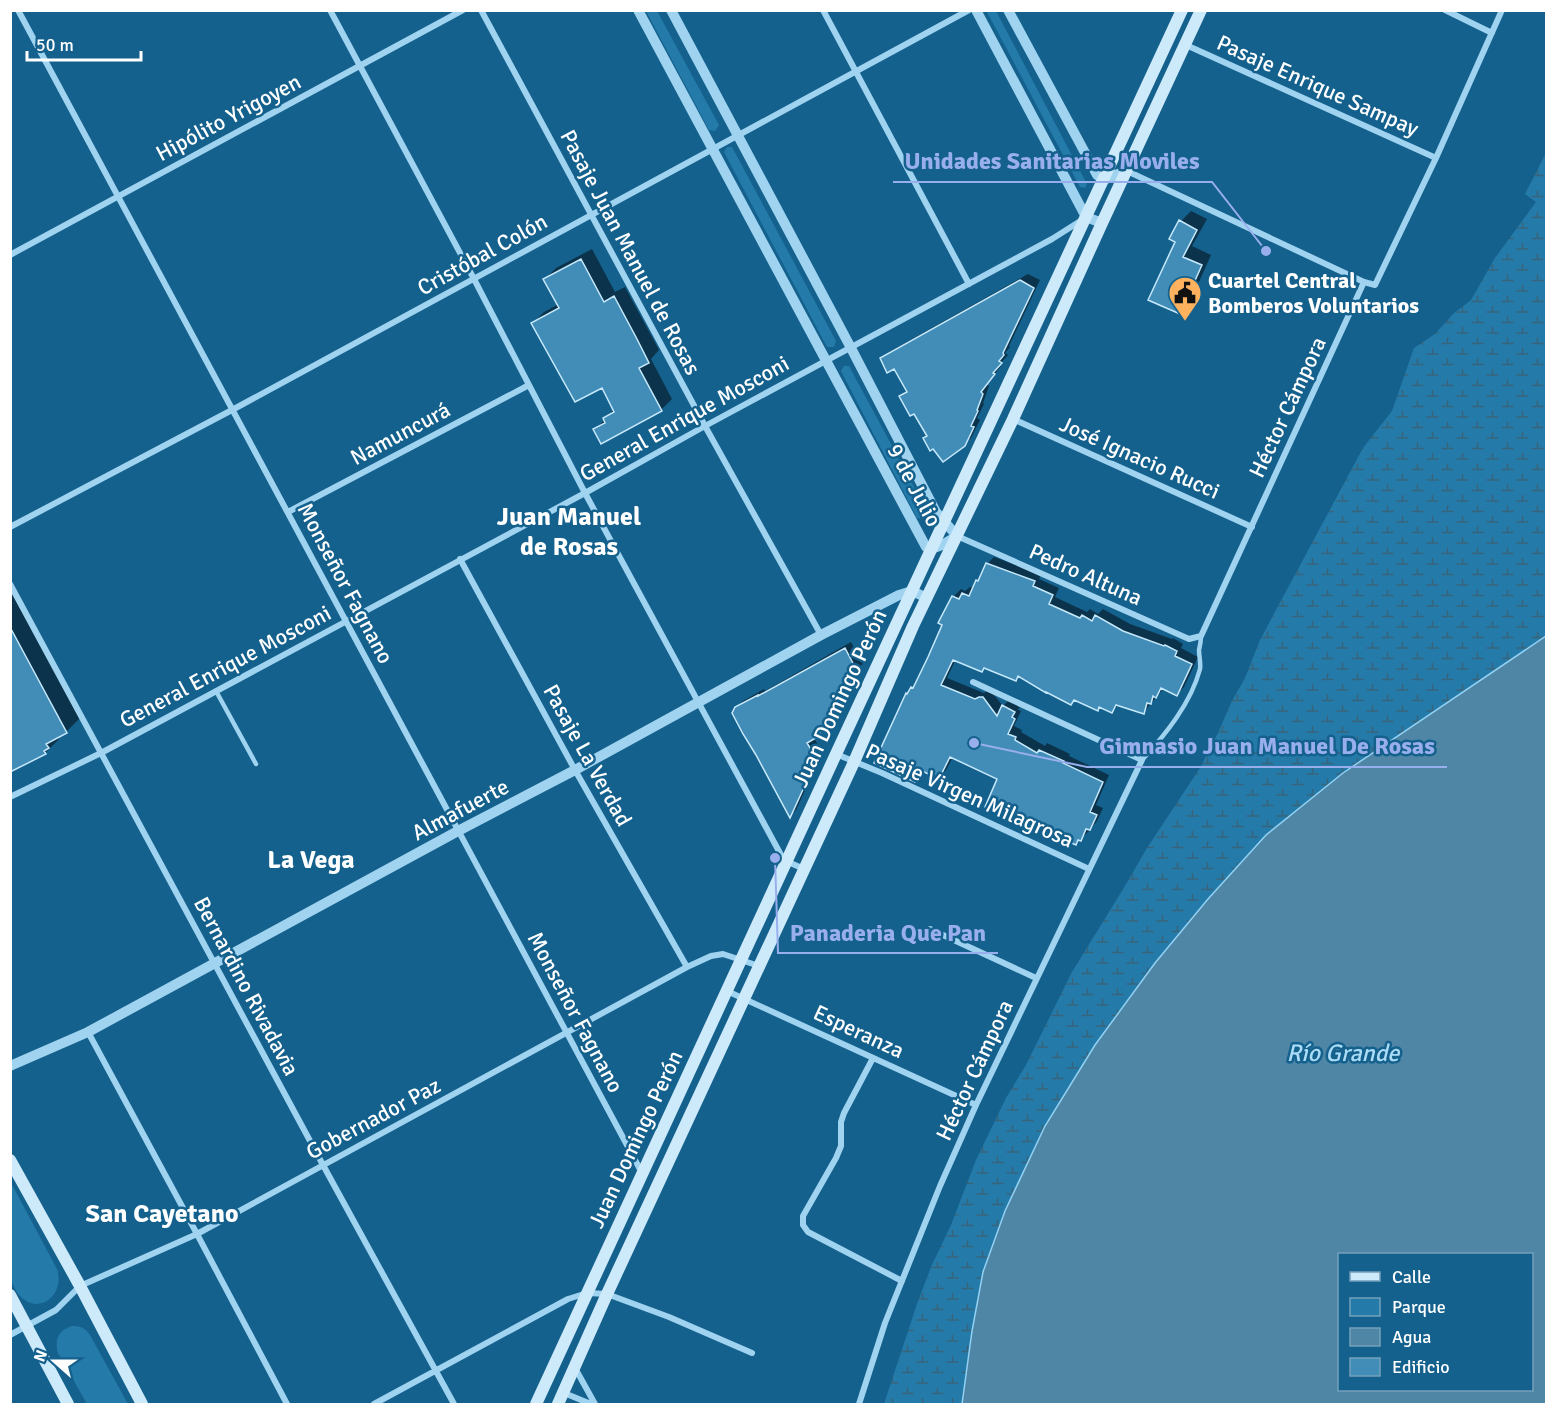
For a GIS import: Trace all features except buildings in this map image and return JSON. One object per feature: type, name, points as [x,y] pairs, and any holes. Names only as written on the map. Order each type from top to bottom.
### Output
[{"type":"main road","name":"Juan Domingo Perón","points":[[536,1404],[1182,10]]},
{"type":"main road","name":"Juan Domingo Perón","points":[[561,1399],[927,598],[1013,419],[1201,10]]},
{"type":"main road","points":[[10,1160],[142,1404]]},
{"type":"main road","points":[[10,1295],[68,1404]]},
{"type":"street","name":"Monseñor Fagnano","points":[[18,10],[642,1173]]},
{"type":"street","points":[[330,10],[585,493],[781,855],[786,861],[804,869]]},
{"type":"street","name":"Hipólito Yrigoyen","points":[[10,255],[463,10]]},
{"type":"street","name":"Pasaje Juan Manuel de Rosas","points":[[481,10],[705,426],[821,635]]},
{"type":"street","name":"9 de Julio","points":[[638,10],[926,547],[932,549],[942,545],[957,536],[936,512],[671,10]]},
{"type":"street","points":[[823,10],[969,284]]},
{"type":"street","name":"Cristóbal Colón","points":[[10,527],[232,410],[969,10]]},
{"type":"street","points":[[976,10],[1086,217],[1102,224]]},
{"type":"street","points":[[1008,10],[1097,175],[1103,180],[1126,171],[1364,282]]},
{"type":"street","points":[[1445,10],[1492,33]]},
{"type":"street","name":"Héctor Cámpora","points":[[1201,636],[1364,282],[1375,285],[1436,158],[1502,10]]},
{"type":"street","name":"Pasaje Enrique Sampay","points":[[1186,45],[1436,158]]},
{"type":"street","name":"General Enrique Mosconi","points":[[10,797],[101,753],[585,493],[1052,239],[1086,217]]},
{"type":"street","name":"Namuncurá","points":[[288,512],[529,385]]},
{"type":"street","name":"José Ignacio Rucci","points":[[1013,419],[1252,527]]},
{"type":"street","name":"Pedro Altuna","points":[[957,536],[1189,639],[1201,636]]},
{"type":"street","name":"Pasaje La Verdad","points":[[460,559],[575,770],[687,968]]},
{"type":"street","name":"Bernardino Rivadavia","points":[[10,584],[323,1166],[454,1404]]},
{"type":"street","points":[[912,591],[927,598]]},
{"type":"street","name":"Almafuerte","points":[[10,1066],[88,1032],[821,635],[899,595],[912,591]]},
{"type":"street","points":[[973,682],[1142,760]]},
{"type":"street","name":"Pasaje Virgen Milagrosa","points":[[836,754],[1089,869]]},
{"type":"street","name":"Héctor Cámpora","points":[[859,1404],[885,1323],[976,1105],[1142,760]]},
{"type":"street","points":[[930,929],[1036,978]]},
{"type":"street","name":"Gobernador Paz","points":[[10,1335],[56,1310],[80,1286],[198,1234],[711,956],[723,954],[759,966]]},
{"type":"street","name":"Esperanza","points":[[727,991],[976,1105]]},
{"type":"street","points":[[88,1032],[287,1404]]},
{"type":"street","points":[[873,1058],[844,1113],[841,1122],[840,1146],[836,1158],[803,1216],[803,1226],[808,1232],[902,1281]]},
{"type":"street","points":[[374,1404],[568,1299],[587,1293],[607,1294],[640,1305],[752,1353]]},
{"type":"street","points":[[575,1367],[593,1404]]},
{"type":"street","points":[[561,1399],[593,1404]]},
{"type":"lane","points":[[1142,760],[1156,745],[1190,694],[1200,666],[1201,636]]},
{"type":"lane","points":[[216,691],[256,764]]},
{"type":"green space","points":[[646,11],[657,11],[719,125],[715,131],[709,130]]},
{"type":"green space","points":[[988,11],[996,11],[1087,184],[1085,188],[1080,187]]},
{"type":"green space","points":[[727,147],[732,147],[836,341],[834,347],[827,347],[724,152]]},
{"type":"green space","points":[[1546,153],[1546,636],[1343,773],[1266,835],[1208,899],[1155,963],[1095,1045],[1045,1126],[1005,1211],[983,1272],[962,1404],[884,1404],[917,1304],[976,1160],[1072,972],[1147,848],[1200,768],[1245,678],[1260,640],[1363,448],[1392,411],[1414,348],[1435,334],[1453,314],[1471,300],[1495,258],[1536,202],[1525,194]]},
{"type":"green space","points":[[844,366],[849,366],[928,513],[925,519],[917,518],[841,371]]},
{"type":"green space","points":[[10,1181],[57,1269],[59,1278],[57,1287],[49,1300],[43,1303],[28,1302],[21,1297],[11,1280]]},
{"type":"green space","points":[[72,1326],[82,1328],[90,1335],[128,1404],[87,1404],[57,1348],[59,1336]]},
{"type":"water","name":"Río Grande","points":[[1546,636],[1546,1404],[962,1404],[983,1272],[1005,1211],[1045,1126],[1095,1045],[1155,963],[1208,899],[1266,835],[1343,773]]},
{"type":"place","name":"Unidades Sanitarias Moviles","points":[[1266,251]]},
{"type":"place","name":"Cuartel Central Bomberos Voluntarios","points":[[1185,322]]},
{"type":"place","name":"Gimnasio Juan Manuel De Rosas","points":[[974,743]]},
{"type":"place","name":"Panaderia Que Pan","points":[[775,858]]},
{"type":"district","name":"Juan Manuel de Rosas","points":[[569,531]]},
{"type":"district","name":"La Vega","points":[[311,859]]},
{"type":"district","name":"San Cayetano","points":[[162,1213]]}]
